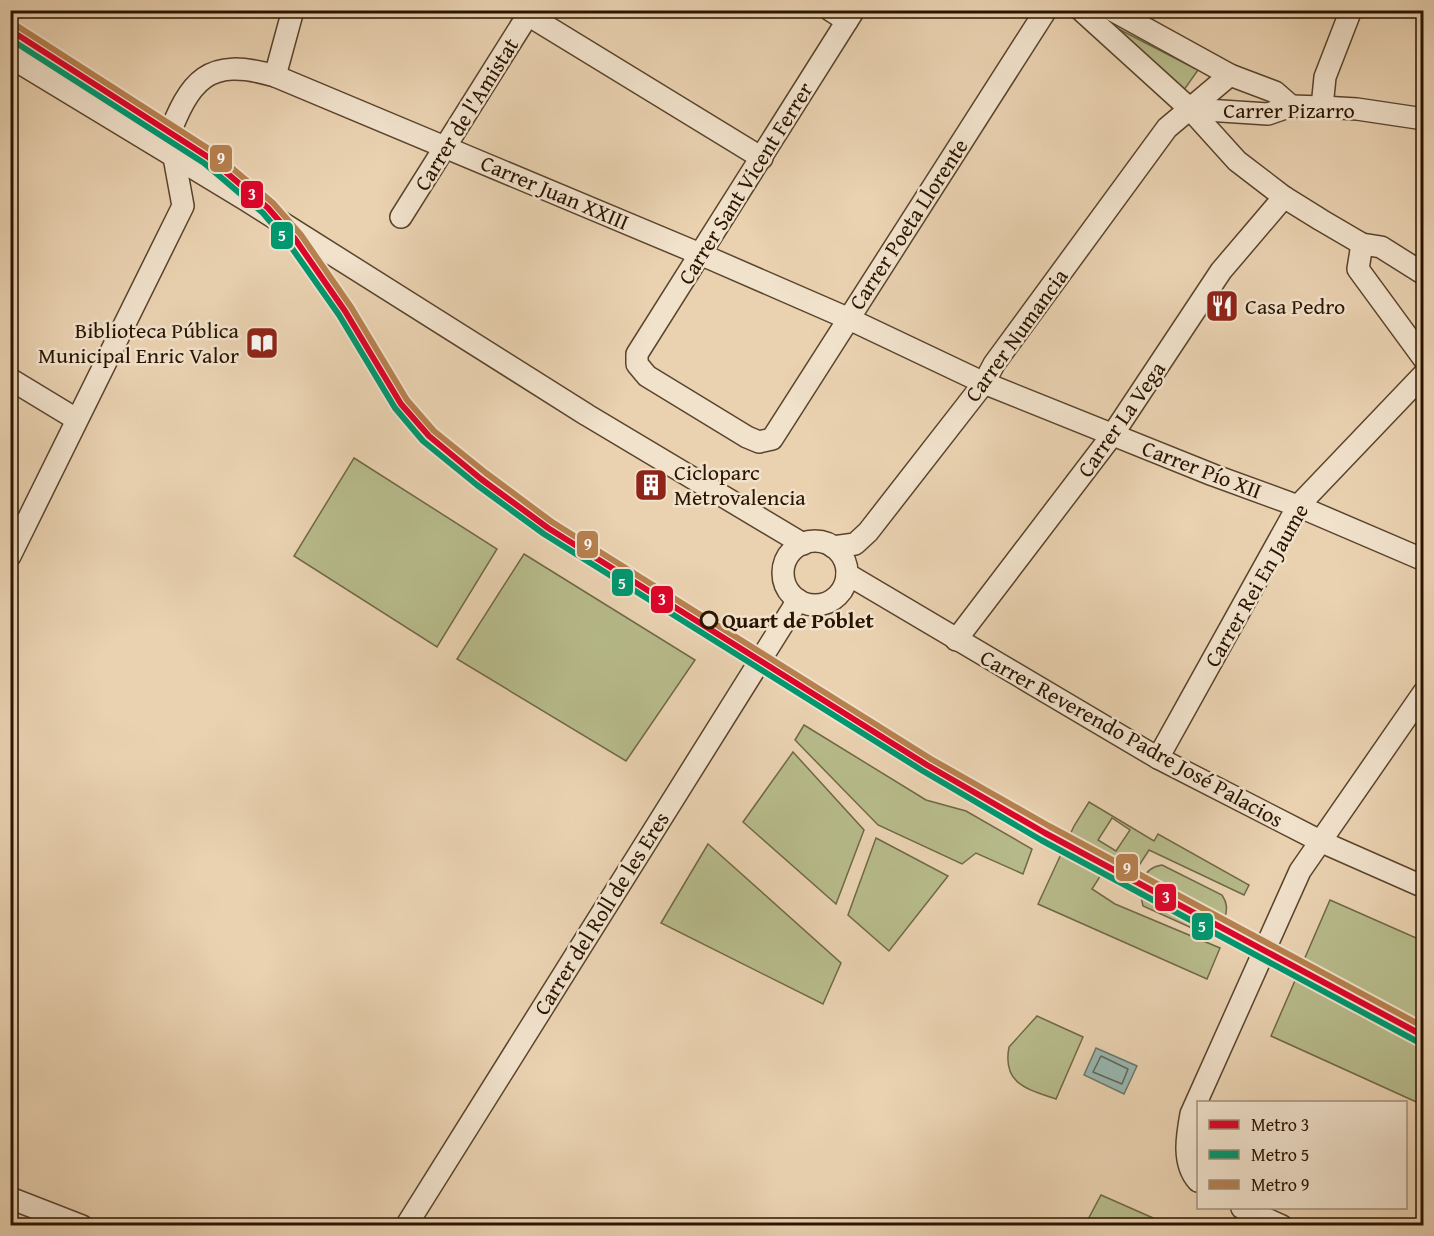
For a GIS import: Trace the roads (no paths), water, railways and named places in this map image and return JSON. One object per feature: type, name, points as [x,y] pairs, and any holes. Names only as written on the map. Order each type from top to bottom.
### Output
[{"type":"street","points":[[275,76],[293,10]]},
{"type":"street","name":"Carrer Poeta Llorente","points":[[772,439],[847,318],[1046,10]]},
{"type":"street","points":[[1081,10],[1190,109],[1237,161],[1284,197],[1362,244],[1381,248],[1424,274]]},
{"type":"street","points":[[1112,10],[1230,75],[1275,92],[1291,106]]},
{"type":"street","points":[[1322,107],[1325,77],[1351,10]]},
{"type":"street","points":[[530,13],[762,158]]},
{"type":"street","name":"Carrer de l'Amistat","points":[[401,217],[530,13]]},
{"type":"street","name":"Carrer Sant Vicent Ferrer","points":[[772,439],[759,442],[747,437],[647,376],[637,364],[637,354],[762,158],[844,14]]},
{"type":"street","points":[[10,57],[586,415],[803,544]]},
{"type":"street","name":"Carrer Juan XXIII","points":[[10,556],[183,206],[174,157],[167,140],[183,101],[211,71],[246,68],[275,76],[700,254],[847,318],[984,383]]},
{"type":"street","name":"Carrer Numancia","points":[[833,547],[855,544],[868,532],[984,383],[994,364],[1167,128],[1230,75]]},
{"type":"street","name":"Carrer Pizarro","points":[[1190,109],[1268,114],[1291,106],[1322,107],[1424,118]]},
{"type":"street","name":"Carrer La Vega","points":[[956,640],[1113,434],[1221,271],[1284,197]]},
{"type":"street","points":[[1362,244],[1358,269],[1424,359]]},
{"type":"street","name":"Carrer Rei En Jaume","points":[[1158,758],[1298,506],[1424,374]]},
{"type":"street","points":[[10,379],[76,419]]},
{"type":"street","name":"Carrer Pío XII","points":[[984,383],[1213,475],[1298,506],[1424,560]]},
{"type":"street","points":[[824,542],[833,547],[846,564],[847,574],[840,594],[832,601],[811,605],[798,600],[786,588],[783,567],[787,557],[803,544],[824,542]]},
{"type":"street","name":"Carrer Reverendo Padre José Palacios","points":[[847,574],[1158,758],[1322,842],[1424,887]]},
{"type":"street","name":"Carrer del Roll de les Eres","points":[[406,1226],[798,600]]},
{"type":"street","points":[[1197,1180],[1192,1174],[1187,1154],[1191,1114],[1296,880],[1424,692]]},
{"type":"street","points":[[10,1198],[82,1226]]},
{"type":"street","points":[[1244,1209],[1282,1226]]},
{"type":"water","points":[[1096,1048],[1137,1066],[1124,1094],[1084,1075]]},
{"type":"metro line","name":"9","points":[[14,24],[212,151],[273,203],[301,235],[351,307],[407,400],[434,431],[552,522],[931,759],[1049,826],[1424,1027]]},
{"type":"metro line","name":"3","points":[[10,30],[208,157],[268,208],[295,239],[345,311],[401,404],[429,436],[481,479],[548,528],[927,765],[1045,833],[1424,1036]]},
{"type":"metro line","name":"5","points":[[10,39],[204,163],[263,213],[289,244],[339,315],[395,408],[423,441],[477,485],[544,534],[923,771],[1041,840],[1420,1043]]},
{"type":"place","name":"Casa Pedro","points":[[1222,306]]},
{"type":"place","name":"Biblioteca Pública Municipal Enric Valor","points":[[262,343]]},
{"type":"place","name":"Cicloparc Metrovalencia","points":[[651,485]]},
{"type":"place","name":"Quart de Poblet","points":[[709,620]]}]
